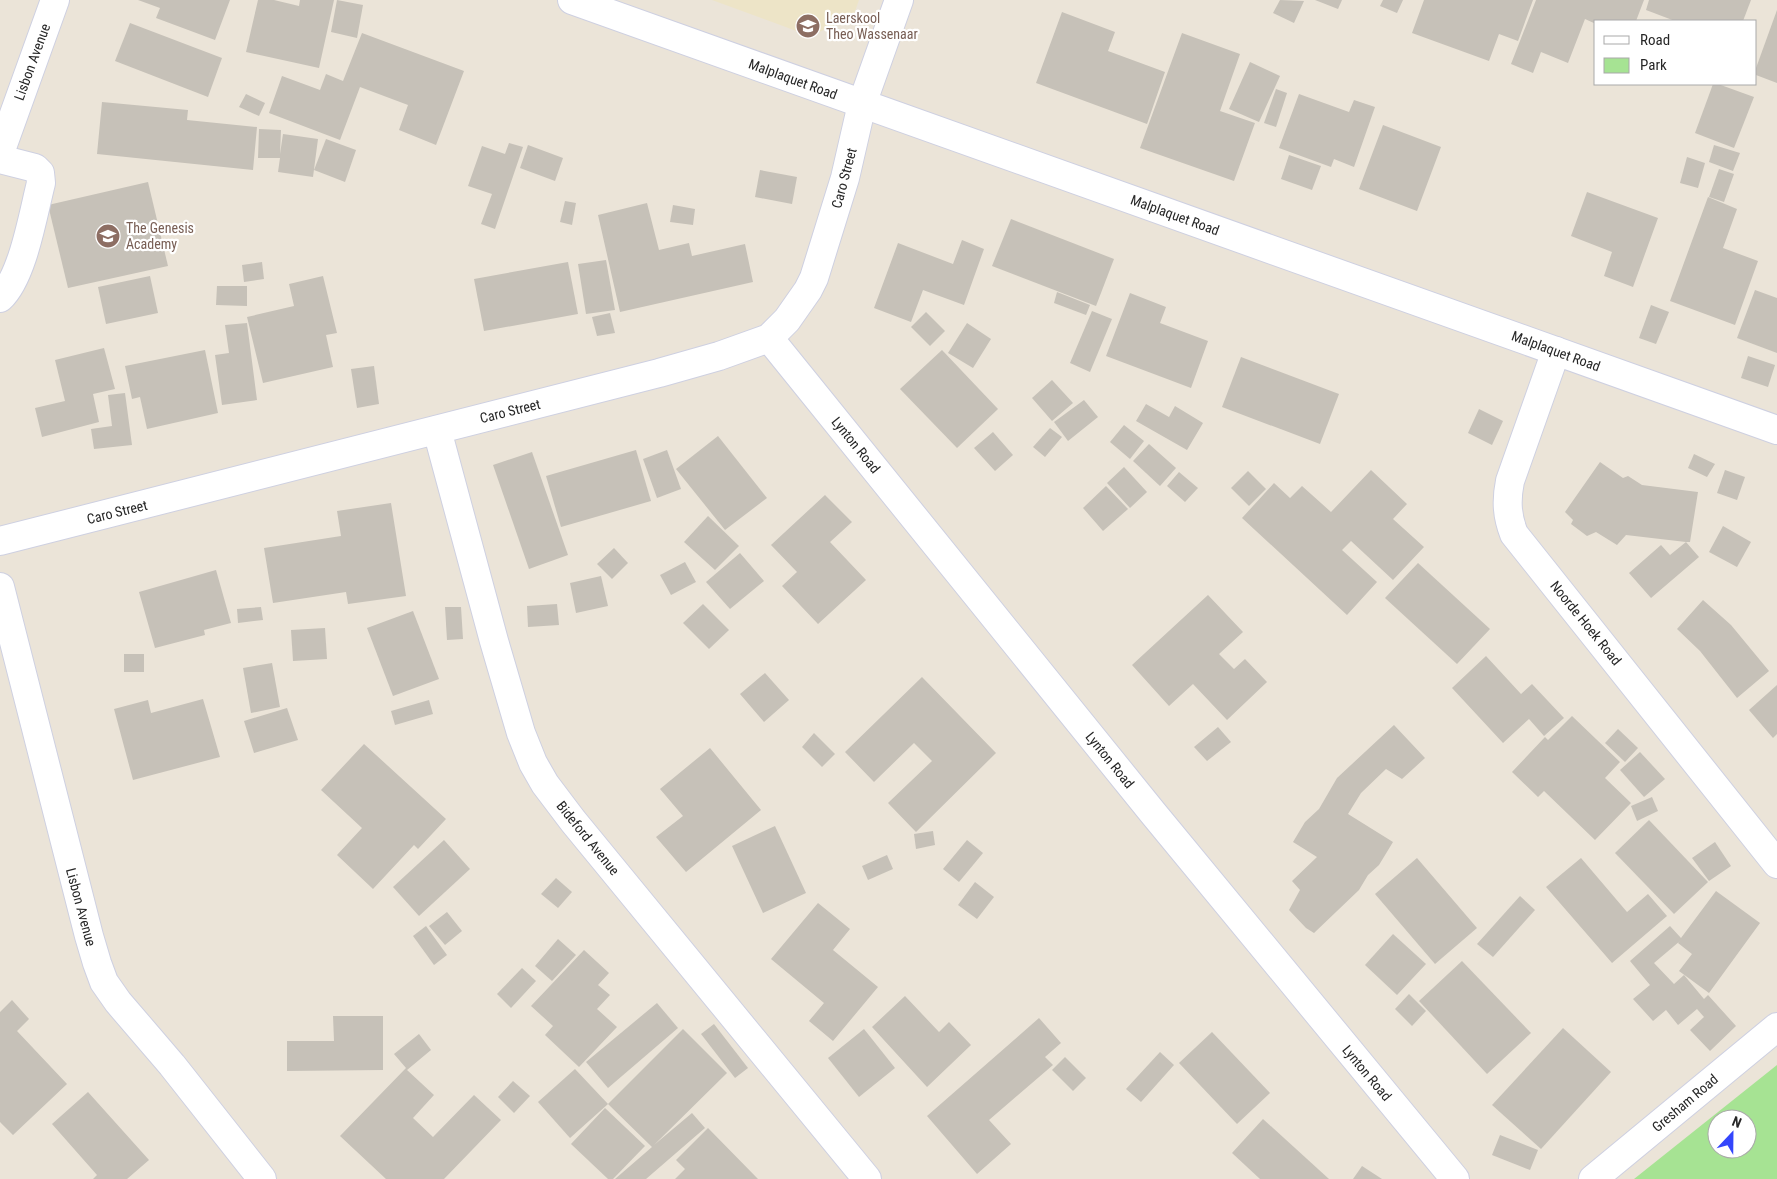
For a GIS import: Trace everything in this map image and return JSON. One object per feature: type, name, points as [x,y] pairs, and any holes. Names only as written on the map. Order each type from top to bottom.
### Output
[{"type":"street","name":"Lisbon Avenue","points":[[0,153],[55,0]]},
{"type":"street","name":"Malplaquet Road","points":[[572,0],[1777,430]]},
{"type":"street","name":"Caro Street","points":[[0,541],[659,374],[719,356],[769,338],[787,320],[814,278],[844,178],[862,104],[899,0]]},
{"type":"street","points":[[0,160],[36,168],[40,173],[41,183],[25,246],[13,280],[0,298]]},
{"type":"street","name":"Lynton Road","points":[[769,338],[1153,813],[1455,1179]]},
{"type":"street","name":"Noorde Hoek Road","points":[[1556,351],[1510,481],[1507,502],[1509,522],[1514,534],[1777,864]]},
{"type":"street","name":"Bideford Avenue","points":[[437,430],[513,708],[533,763],[545,784],[573,821],[867,1179]]},
{"type":"street","name":"Lisbon Avenue","points":[[0,587],[96,964],[104,982],[118,1002],[178,1073],[262,1179]]},
{"type":"street","name":"Gresham Road","points":[[1593,1179],[1777,1027]]},
{"type":"shaded area","name":"Laerskool Theo Wassenaar","points":[[712,0],[859,0],[853,17],[810,36]]},
{"type":"green space","points":[[1777,1065],[1777,1179],[1634,1179],[1707,1121],[1707,1159],[1757,1159],[1757,1109],[1722,1109]]},
{"type":"building","points":[[138,0],[230,0],[215,40],[156,18],[160,8]]},
{"type":"building","points":[[258,0],[274,0],[299,6],[300,0],[334,0],[319,68],[246,52]]},
{"type":"building","points":[[337,0],[363,5],[357,38],[331,32]]},
{"type":"building","points":[[1280,0],[1304,1],[1294,23],[1273,13]]},
{"type":"building","points":[[1315,0],[1342,0],[1338,9]]},
{"type":"building","points":[[1383,0],[1403,0],[1397,13],[1380,6]]},
{"type":"building","points":[[1424,0],[1533,0],[1518,41],[1499,34],[1489,61],[1412,33]]},
{"type":"building","points":[[1536,0],[1644,0],[1636,20],[1594,20],[1594,23],[1585,19],[1568,63],[1541,52],[1533,73],[1511,64]]},
{"type":"building","points":[[1649,0],[1751,0],[1743,20],[1672,20],[1646,10]]},
{"type":"building","points":[[1777,10],[1777,83],[1757,75],[1757,65]]},
{"type":"building","points":[[1062,12],[1115,32],[1108,51],[1165,72],[1147,124],[1036,83]]},
{"type":"building","points":[[130,23],[222,58],[208,97],[115,61]]},
{"type":"building","points":[[362,33],[464,71],[436,145],[399,130],[408,105],[360,87],[340,140],[269,113],[282,76],[320,90],[326,74],[343,81]]},
{"type":"building","points":[[1182,33],[1240,54],[1220,111],[1255,123],[1234,181],[1140,148]]},
{"type":"building","points":[[1250,62],[1280,76],[1259,122],[1229,109]]},
{"type":"building","points":[[1713,85],[1721,85],[1754,97],[1734,148],[1695,133]]},
{"type":"building","points":[[1276,89],[1287,93],[1276,127],[1264,123]]},
{"type":"building","points":[[246,94],[265,103],[259,116],[239,107]]},
{"type":"building","points":[[1299,94],[1349,112],[1354,100],[1375,107],[1354,167],[1334,159],[1331,167],[1279,148]]},
{"type":"building","points":[[102,102],[188,110],[187,120],[257,127],[253,170],[97,154]]},
{"type":"building","points":[[1383,125],[1441,147],[1417,211],[1359,189]]},
{"type":"building","points":[[259,129],[281,130],[280,154],[283,134],[318,139],[313,177],[278,172],[280,158],[258,158]]},
{"type":"building","points":[[326,139],[356,150],[345,182],[314,170]]},
{"type":"building","points":[[509,143],[523,147],[495,229],[481,224],[492,194],[468,186],[482,146],[505,154]]},
{"type":"building","points":[[528,145],[563,158],[555,181],[520,168]]},
{"type":"building","points":[[1714,145],[1740,153],[1733,171],[1709,162]]},
{"type":"building","points":[[1289,155],[1321,166],[1312,190],[1281,179]]},
{"type":"building","points":[[1687,157],[1705,163],[1698,188],[1680,183]]},
{"type":"building","points":[[1719,169],[1734,174],[1724,202],[1709,197]]},
{"type":"building","points":[[760,170],[797,177],[792,204],[755,197]]},
{"type":"building","name":"The Genesis Academy","points":[[148,182],[168,266],[68,288],[48,205]]},
{"type":"building","points":[[1587,192],[1658,218],[1633,287],[1604,276],[1612,252],[1571,236]]},
{"type":"building","points":[[1708,197],[1737,209],[1723,248],[1758,261],[1735,325],[1670,301]]},
{"type":"building","points":[[565,201],[576,203],[572,225],[560,222]]},
{"type":"building","points":[[647,203],[659,250],[689,243],[692,256],[745,244],[753,282],[620,312],[598,215]]},
{"type":"building","points":[[673,205],[695,209],[693,225],[670,222]]},
{"type":"building","points":[[1011,219],[1114,259],[1096,306],[992,266]]},
{"type":"building","points":[[962,240],[984,249],[964,305],[923,290],[911,322],[874,308],[898,243],[953,264]]},
{"type":"building","points":[[606,260],[615,310],[586,314],[578,264]]},
{"type":"building","points":[[262,262],[264,279],[244,282],[242,265]]},
{"type":"building","points":[[568,262],[578,314],[484,331],[474,279]]},
{"type":"building","points":[[150,276],[158,313],[106,324],[98,287]]},
{"type":"building","points":[[323,276],[337,333],[326,335],[333,367],[263,383],[247,317],[294,306],[289,284]]},
{"type":"building","points":[[217,286],[247,286],[247,306],[216,305]]},
{"type":"building","points":[[1755,290],[1777,298],[1777,353],[1737,338]]},
{"type":"building","points":[[1057,292],[1090,305],[1086,315],[1054,303]]},
{"type":"building","points":[[1130,293],[1166,307],[1160,323],[1208,341],[1191,388],[1106,356]]},
{"type":"building","points":[[1651,305],[1669,312],[1656,344],[1639,338]]},
{"type":"building","points":[[1092,311],[1112,319],[1090,372],[1070,363]]},
{"type":"building","points":[[926,312],[945,331],[930,346],[911,327]]},
{"type":"building","points":[[610,313],[615,333],[597,336],[592,317]]},
{"type":"building","points":[[247,323],[257,400],[222,405],[215,355],[229,353],[225,325]]},
{"type":"building","points":[[967,323],[991,339],[973,368],[948,353]]},
{"type":"building","points":[[104,348],[115,389],[93,394],[99,422],[42,437],[35,408],[65,401],[55,360]]},
{"type":"building","points":[[205,350],[218,413],[147,429],[140,397],[132,399],[125,366]]},
{"type":"building","points":[[942,350],[998,409],[957,448],[900,389]]},
{"type":"building","points":[[1748,356],[1775,365],[1768,387],[1741,378]]},
{"type":"building","points":[[1241,357],[1339,394],[1320,444],[1222,407]]},
{"type":"building","points":[[374,366],[379,404],[357,408],[351,369]]},
{"type":"building","points":[[1052,380],[1073,403],[1052,421],[1032,398]]},
{"type":"building","points":[[125,393],[132,445],[94,449],[91,429],[112,426],[108,395]]},
{"type":"building","points":[[1084,400],[1098,417],[1068,441],[1054,422]]},
{"type":"building","points":[[1146,404],[1169,417],[1175,406],[1203,423],[1187,450],[1136,421]]},
{"type":"building","points":[[1479,409],[1503,421],[1492,445],[1468,433]]},
{"type":"building","points":[[1124,425],[1144,441],[1130,459],[1110,442]]},
{"type":"building","points":[[1050,428],[1062,437],[1045,457],[1033,447]]},
{"type":"building","points":[[993,432],[1013,455],[995,471],[974,448]]},
{"type":"building","points":[[718,436],[767,498],[725,530],[676,469]]},
{"type":"building","points":[[1149,444],[1176,468],[1160,486],[1133,461]]},
{"type":"building","points":[[636,450],[651,501],[561,527],[546,476]]},
{"type":"building","points":[[667,450],[681,489],[657,498],[643,459]]},
{"type":"building","points":[[532,452],[568,555],[529,569],[493,465]]},
{"type":"building","points":[[1694,454],[1715,464],[1707,477],[1688,468]]},
{"type":"building","points":[[1600,462],[1623,478],[1628,476],[1642,485],[1698,492],[1690,542],[1626,535],[1617,545],[1596,532],[1587,536],[1571,524],[1573,520],[1565,512]]},
{"type":"building","points":[[1124,467],[1147,492],[1130,508],[1107,483]]},
{"type":"building","points":[[1371,470],[1407,504],[1393,519],[1424,547],[1393,580],[1351,541],[1342,550],[1377,582],[1347,615],[1242,518],[1274,483],[1290,498],[1302,486],[1331,512]]},
{"type":"building","points":[[1725,470],[1745,477],[1737,500],[1717,493]]},
{"type":"building","points":[[1248,471],[1266,489],[1249,506],[1231,488]]},
{"type":"building","points":[[1179,472],[1198,488],[1185,502],[1167,486]]},
{"type":"building","points":[[1106,486],[1128,509],[1103,531],[1083,508]]},
{"type":"building","points":[[825,495],[852,522],[830,542],[866,580],[818,624],[782,586],[797,572],[771,545]]},
{"type":"building","points":[[391,503],[406,596],[348,604],[346,592],[273,603],[264,548],[341,536],[337,511]]},
{"type":"building","points":[[708,516],[739,546],[715,570],[684,542]]},
{"type":"building","points":[[1723,526],[1751,542],[1737,567],[1709,552]]},
{"type":"building","points":[[1686,542],[1699,557],[1651,598],[1629,573],[1661,545],[1670,555]]},
{"type":"building","points":[[614,548],[628,563],[612,579],[597,564]]},
{"type":"building","points":[[740,553],[764,581],[730,609],[706,582]]},
{"type":"building","points":[[685,562],[696,582],[671,595],[660,575]]},
{"type":"building","points":[[1418,563],[1490,629],[1457,664],[1385,598]]},
{"type":"building","points":[[216,570],[231,623],[204,630],[205,635],[155,648],[139,592]]},
{"type":"building","points":[[601,576],[608,606],[576,613],[570,583]]},
{"type":"building","points":[[1208,595],[1243,632],[1219,654],[1234,669],[1245,659],[1267,682],[1227,720],[1193,684],[1169,706],[1132,665]]},
{"type":"building","points":[[1703,600],[1731,625],[1769,671],[1737,698],[1700,651],[1677,629]]},
{"type":"building","points":[[557,604],[559,625],[528,627],[527,606]]},
{"type":"building","points":[[703,604],[729,630],[709,649],[683,623]]},
{"type":"building","points":[[261,607],[263,620],[238,623],[237,609]]},
{"type":"building","points":[[445,607],[461,607],[463,639],[447,640]]},
{"type":"building","points":[[413,611],[439,679],[393,696],[367,628]]},
{"type":"building","points":[[325,628],[327,659],[293,661],[291,630]]},
{"type":"building","points":[[124,654],[144,654],[144,672],[124,672]]},
{"type":"building","points":[[1486,656],[1521,694],[1532,684],[1564,718],[1544,736],[1529,719],[1503,743],[1452,688]]},
{"type":"building","points":[[272,663],[280,707],[251,713],[243,668]]},
{"type":"building","points":[[765,673],[789,700],[764,722],[740,694]]},
{"type":"building","points":[[922,677],[996,753],[916,832],[888,803],[932,761],[914,743],[874,782],[845,752]]},
{"type":"building","points":[[1777,685],[1777,734],[1773,738],[1749,710]]},
{"type":"building","points":[[203,699],[220,757],[133,780],[114,709],[148,700],[151,713]]},
{"type":"building","points":[[429,700],[433,714],[395,725],[391,711]]},
{"type":"building","points":[[287,708],[298,740],[254,753],[244,721]]},
{"type":"building","points":[[1572,716],[1620,762],[1605,778],[1631,803],[1595,840],[1544,791],[1538,797],[1512,772],[1545,737],[1548,740]]},
{"type":"building","points":[[1394,725],[1425,758],[1402,779],[1386,769],[1361,793],[1348,814],[1393,842],[1379,865],[1368,875],[1359,890],[1314,933],[1306,928],[1289,910],[1300,890],[1292,881],[1317,857],[1293,842],[1305,822],[1319,809],[1337,778]]},
{"type":"building","points":[[1218,727],[1231,742],[1207,761],[1194,747]]},
{"type":"building","points":[[1618,729],[1638,748],[1625,762],[1605,743]]},
{"type":"building","points":[[814,733],[835,754],[822,767],[802,747]]},
{"type":"building","points":[[364,744],[446,819],[418,849],[414,845],[373,889],[337,855],[362,828],[321,790]]},
{"type":"building","points":[[710,748],[761,810],[686,872],[656,837],[683,816],[660,789]]},
{"type":"building","points":[[1640,752],[1665,779],[1644,797],[1620,770]]},
{"type":"building","points":[[1652,797],[1658,811],[1637,821],[1631,806]]},
{"type":"building","points":[[1649,820],[1708,882],[1674,914],[1615,853]]},
{"type":"building","points":[[775,826],[806,893],[763,913],[732,846]]},
{"type":"building","points":[[933,831],[935,845],[916,849],[914,834]]},
{"type":"building","points":[[444,840],[470,869],[419,916],[393,887]]},
{"type":"building","points":[[967,840],[983,853],[959,882],[943,869]]},
{"type":"building","points":[[1715,842],[1731,866],[1709,881],[1692,858]]},
{"type":"building","points":[[887,855],[893,869],[868,880],[862,866]]},
{"type":"building","points":[[1417,858],[1477,928],[1435,964],[1375,894]]},
{"type":"building","points":[[1581,858],[1627,912],[1648,894],[1667,916],[1612,963],[1546,887]]},
{"type":"building","points":[[556,878],[572,892],[558,908],[541,894]]},
{"type":"building","points":[[975,882],[994,897],[977,919],[958,905]]},
{"type":"building","points":[[1716,891],[1760,923],[1709,993],[1679,971],[1692,954],[1678,943],[1680,941],[1654,963],[1674,984],[1684,975],[1704,999],[1708,995],[1736,1026],[1710,1051],[1690,1030],[1704,1017],[1697,1009],[1678,1025],[1666,1010],[1653,1021],[1633,999],[1650,985],[1630,961],[1670,926],[1681,938]]},
{"type":"building","points":[[1520,896],[1535,910],[1493,957],[1477,944]]},
{"type":"building","points":[[818,903],[850,929],[833,950],[878,987],[833,1041],[809,1021],[824,1003],[771,959]]},
{"type":"building","points":[[447,912],[462,931],[445,945],[429,926]]},
{"type":"building","points":[[426,926],[447,955],[434,965],[413,936]]},
{"type":"building","points":[[1393,934],[1426,964],[1397,995],[1365,965]]},
{"type":"building","points":[[558,939],[576,955],[552,981],[535,966]]},
{"type":"building","points":[[584,950],[609,973],[598,985],[610,995],[597,1009],[617,1027],[579,1067],[545,1035],[553,1026],[531,1006]]},
{"type":"building","points":[[1462,961],[1531,1033],[1487,1074],[1419,1001]]},
{"type":"building","points":[[522,968],[536,981],[511,1008],[497,994]]},
{"type":"building","points":[[1409,994],[1426,1011],[1412,1026],[1395,1009]]},
{"type":"building","points":[[905,996],[939,1032],[949,1022],[971,1045],[927,1087],[872,1027]]},
{"type":"building","points":[[12,1000],[29,1019],[17,1031],[67,1084],[13,1135],[0,1122],[0,1012]]},
{"type":"building","points":[[657,1003],[678,1028],[608,1088],[586,1062]]},
{"type":"building","points":[[333,1016],[383,1016],[383,1070],[287,1071],[287,1041],[334,1041]]},
{"type":"building","points":[[1039,1018],[1061,1043],[1045,1057],[1053,1065],[989,1120],[1011,1144],[977,1174],[927,1116]]},
{"type":"building","points":[[714,1024],[748,1068],[735,1078],[701,1034]]},
{"type":"building","points":[[1563,1028],[1611,1072],[1541,1149],[1492,1105]]},
{"type":"building","points":[[683,1029],[727,1073],[654,1145],[692,1113],[705,1128],[646,1179],[615,1179],[652,1147],[608,1104]]},
{"type":"building","points":[[864,1029],[895,1068],[859,1097],[828,1058]]},
{"type":"building","points":[[1212,1032],[1270,1093],[1237,1124],[1179,1063]]},
{"type":"building","points":[[419,1034],[431,1050],[407,1070],[434,1095],[413,1118],[433,1137],[474,1095],[501,1120],[444,1179],[386,1179],[340,1136],[406,1068],[394,1054]]},
{"type":"building","points":[[1160,1052],[1174,1065],[1141,1102],[1126,1089]]},
{"type":"building","points":[[1065,1057],[1086,1078],[1073,1091],[1052,1070]]},
{"type":"building","points":[[575,1069],[608,1104],[570,1138],[538,1102]]},
{"type":"building","points":[[513,1081],[530,1096],[514,1113],[498,1097]]},
{"type":"building","points":[[88,1092],[149,1160],[127,1179],[93,1179],[97,1175],[52,1124]]},
{"type":"building","points":[[605,1108],[645,1146],[613,1179],[608,1179],[571,1144]]},
{"type":"building","points":[[1263,1119],[1329,1179],[1260,1179],[1232,1153]]},
{"type":"building","points":[[708,1128],[758,1179],[675,1179],[685,1169],[676,1160]]},
{"type":"building","points":[[1500,1135],[1538,1150],[1530,1170],[1492,1155]]},
{"type":"building","points":[[1362,1166],[1382,1179],[1353,1179]]},
{"type":"place","name":"Laerskool Theo Wassenaar","points":[[808,26]]},
{"type":"place","name":"The Genesis Academy","points":[[108,236]]}]
